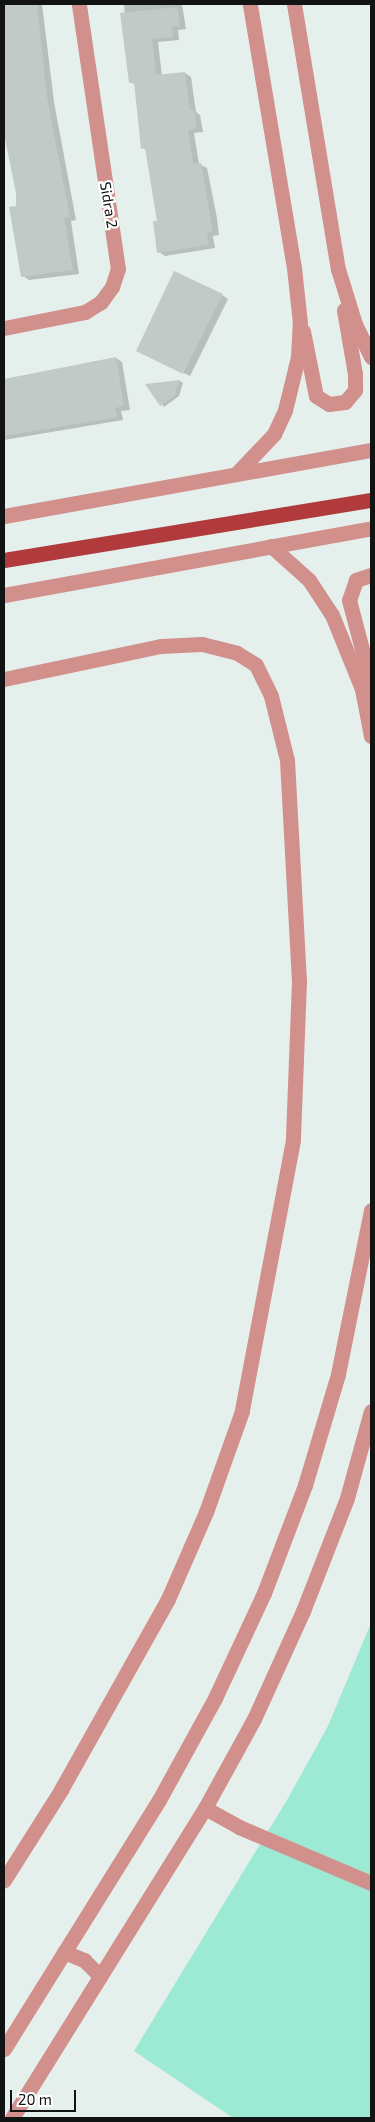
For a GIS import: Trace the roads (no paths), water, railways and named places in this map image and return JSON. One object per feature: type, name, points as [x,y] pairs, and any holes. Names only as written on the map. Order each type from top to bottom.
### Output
[{"type":"main road","points":[[4,560],[371,500]]},
{"type":"street","name":"Sidra 2","points":[[4,328],[85,312],[101,302],[112,287],[118,269],[79,4]]},
{"type":"street","points":[[237,473],[274,434],[285,410],[298,357],[300,323],[294,268],[250,4]]},
{"type":"street","points":[[294,4],[344,294],[348,348],[355,374],[355,390],[345,402],[330,404],[316,396],[311,381],[307,342],[300,323]]},
{"type":"street","points":[[344,294],[371,357]]},
{"type":"street","points":[[4,516],[371,450]]},
{"type":"street","points":[[4,595],[371,528]]},
{"type":"street","points":[[271,546],[309,580],[332,615],[362,689],[371,728]]},
{"type":"street","points":[[371,575],[356,580],[349,600],[371,683]]},
{"type":"street","points":[[4,679],[161,646],[202,644],[237,653],[256,665],[271,696],[286,760],[299,981],[292,1140],[242,1411],[206,1512],[168,1599],[61,1790],[4,1880]]},
{"type":"street","points":[[4,2049],[160,1800],[216,1698],[264,1593],[305,1485],[338,1374],[371,1210]]},
{"type":"street","points":[[12,2118],[205,1808],[254,1719],[303,1611],[347,1498],[371,1411]]},
{"type":"street","points":[[205,1808],[239,1827],[371,1883]]},
{"type":"street","points":[[64,1952],[84,1960],[100,1976]]}]
